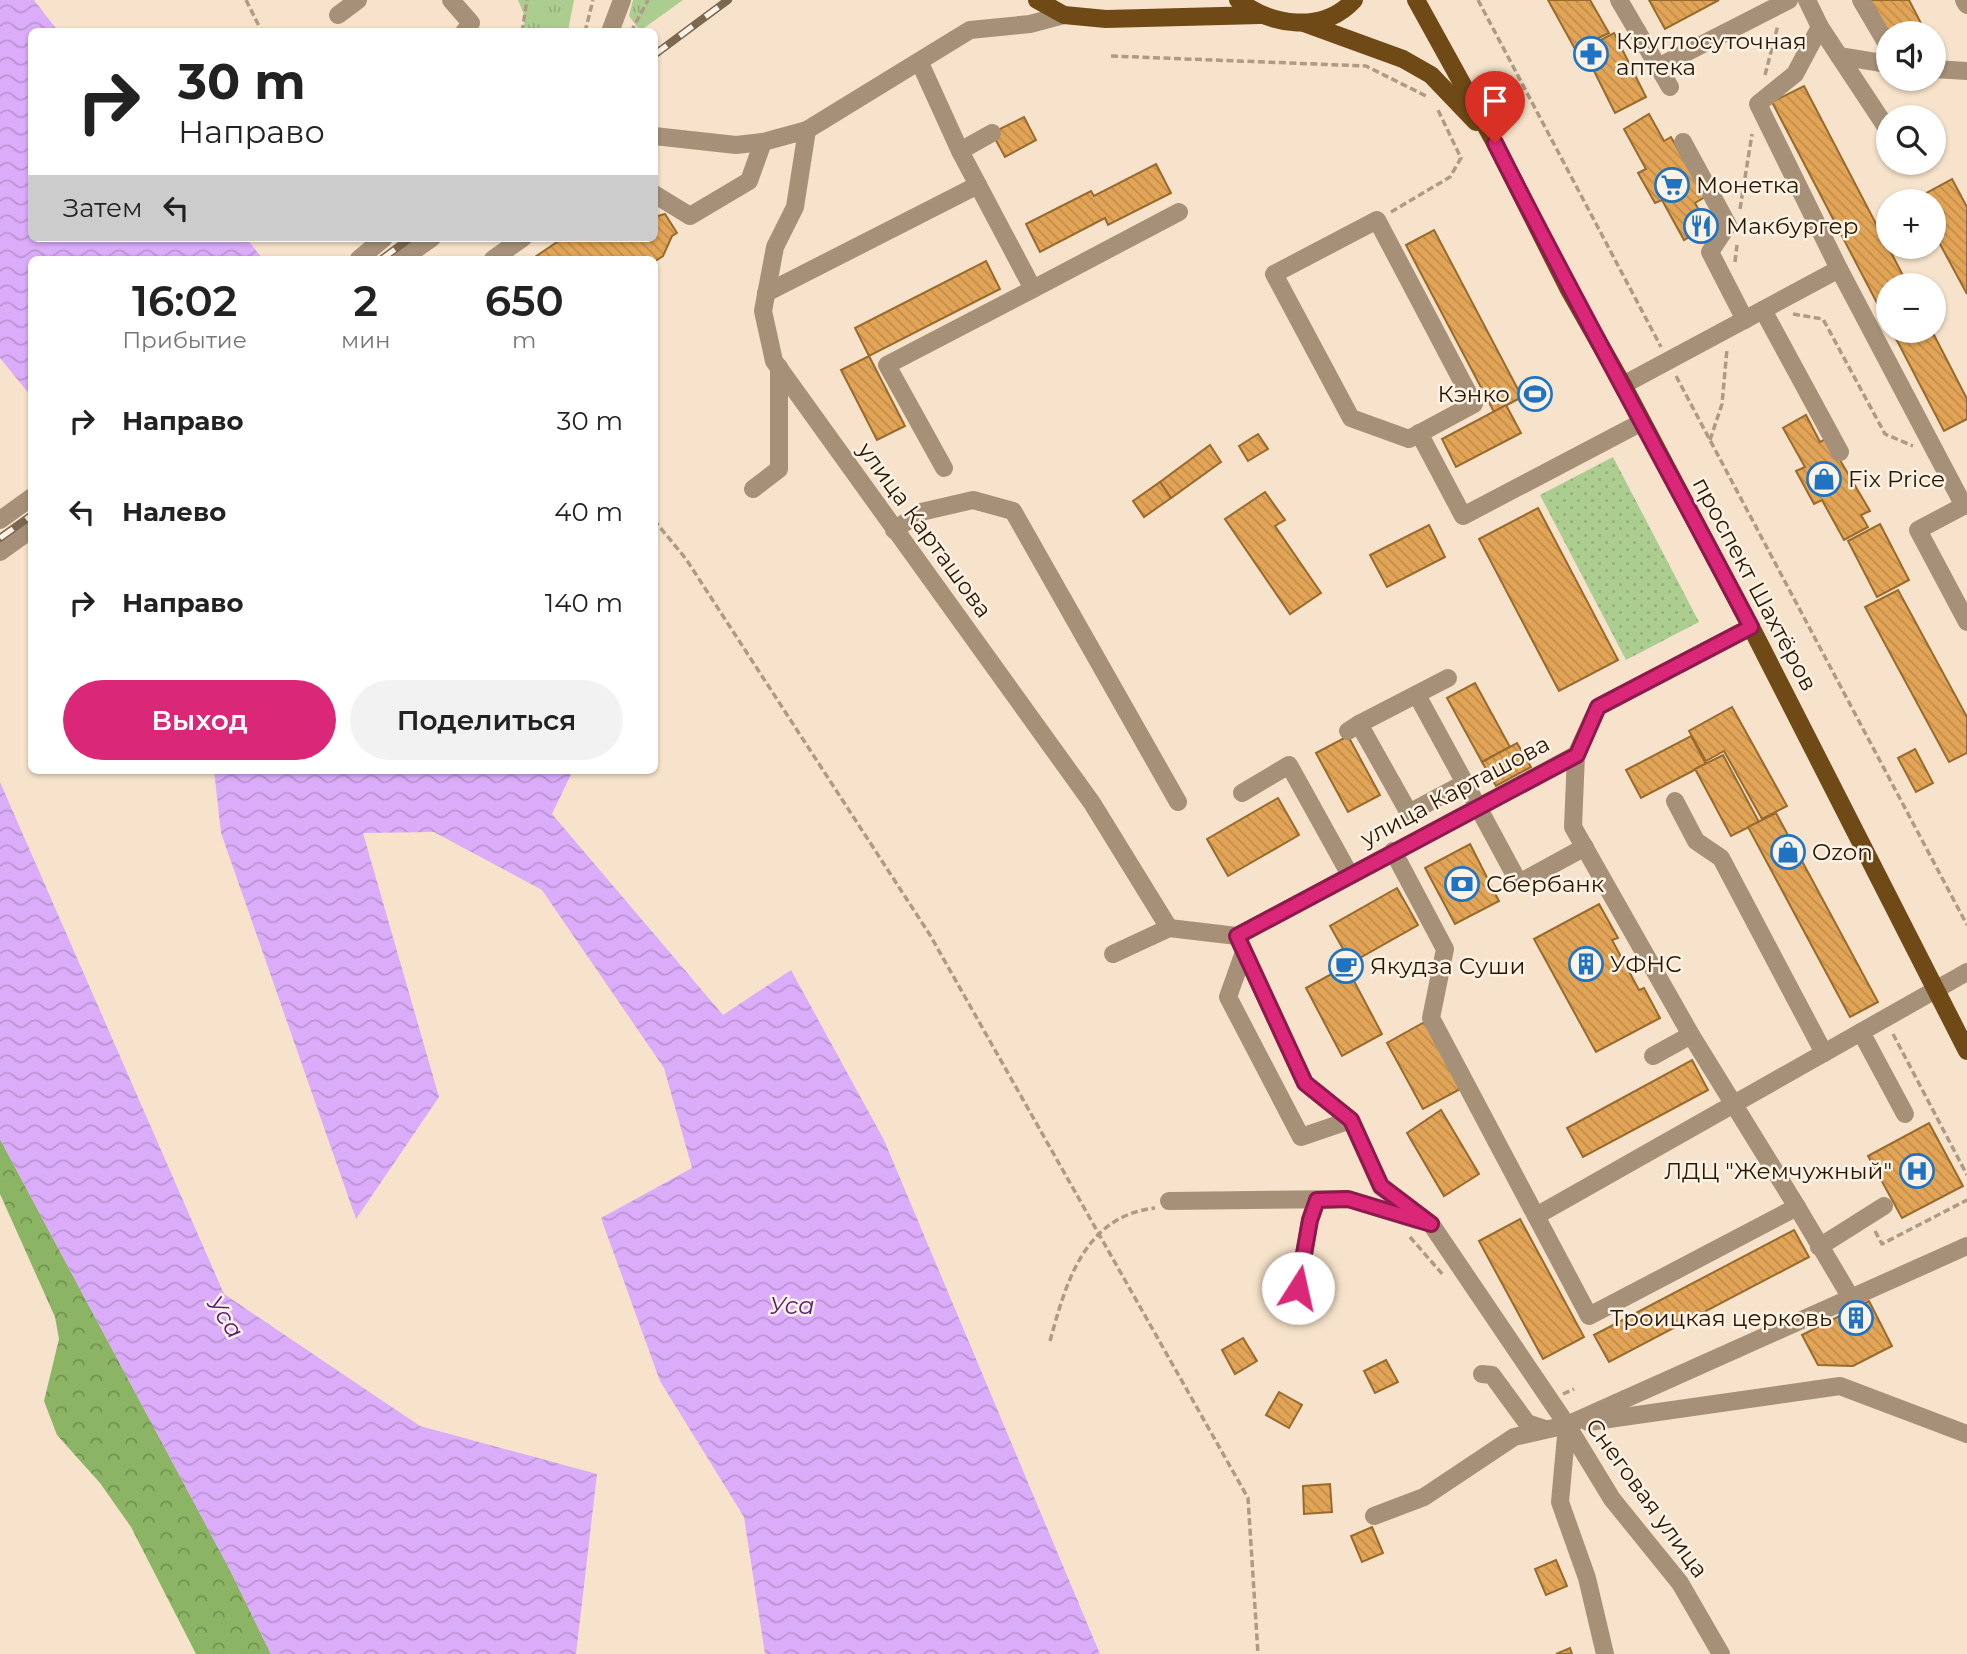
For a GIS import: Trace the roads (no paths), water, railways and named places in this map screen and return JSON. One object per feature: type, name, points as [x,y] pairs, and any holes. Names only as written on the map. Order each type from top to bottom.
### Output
[{"type":"main road","points":[[1037,0],[1064,15],[1106,19],[1260,15]]},
{"type":"main road","points":[[1238,0],[1260,15],[1282,22],[1304,23],[1329,17],[1354,0]]},
{"type":"main road","points":[[1416,0],[1495,143]]},
{"type":"main road","points":[[1304,23],[1403,59],[1431,75],[1495,143]]},
{"type":"main road","name":"проспект Шахтёров","points":[[1495,143],[1567,288],[1623,385],[1751,627],[1967,1051]]},
{"type":"street","points":[[338,15],[358,0]]},
{"type":"street","points":[[451,0],[471,23],[467,28]]},
{"type":"street","points":[[612,28],[622,0]]},
{"type":"street","points":[[1619,0],[1670,87]]},
{"type":"street","points":[[1658,67],[1788,0]]},
{"type":"street","points":[[1807,0],[1820,27],[1876,112]]},
{"type":"street","points":[[1861,0],[1876,26]]},
{"type":"street","points":[[1964,0],[1967,5]]},
{"type":"street","points":[[658,136],[736,145],[763,142],[807,130],[970,30],[1030,24],[1064,15]]},
{"type":"street","points":[[1820,27],[1795,74],[1758,104],[1839,270],[1965,505],[1918,530],[1967,622]]},
{"type":"street","points":[[1839,55],[1876,62]]},
{"type":"street","points":[[919,63],[960,151],[1033,289]]},
{"type":"street","points":[[1946,70],[1967,71]]},
{"type":"street","name":"улица Карташова","points":[[807,130],[796,207],[775,247],[763,311],[774,361],[1092,803],[1169,928]]},
{"type":"street","points":[[960,151],[992,133]]},
{"type":"street","points":[[658,196],[690,216],[749,181],[763,142]]},
{"type":"street","points":[[1683,142],[1728,225],[1710,251],[1745,320]]},
{"type":"street","points":[[766,293],[978,185]]},
{"type":"street","points":[[944,468],[887,365],[1179,212]]},
{"type":"street","points":[[1377,220],[1474,404],[1419,433],[1409,439],[1351,418],[1275,274],[1377,220]]},
{"type":"street","points":[[363,256],[379,242]]},
{"type":"street","points":[[406,256],[426,242]]},
{"type":"street","points":[[497,256],[517,242]]},
{"type":"street","points":[[1623,385],[1839,270]]},
{"type":"street","points":[[1763,310],[1840,452]]},
{"type":"street","points":[[753,489],[779,469],[779,368]]},
{"type":"street","points":[[1419,433],[1463,516],[1642,422]]},
{"type":"street","points":[[0,520],[28,500]]},
{"type":"street","points":[[894,530],[922,512],[973,500],[1013,511],[1178,802]]},
{"type":"street","points":[[0,552],[28,532]]},
{"type":"street","name":"улица Карташова","points":[[1241,944],[1271,919],[1478,805],[1577,755],[1598,707],[1751,627]]},
{"type":"street","points":[[1448,678],[1354,727],[1409,813],[1465,783]]},
{"type":"street","points":[[1417,695],[1519,883],[1585,847]]},
{"type":"street","points":[[1577,755],[1573,827],[1691,1035],[1851,1298]]},
{"type":"street","points":[[1242,793],[1289,765],[1350,875]]},
{"type":"street","points":[[1675,801],[1696,841],[1721,858],[1824,1053]]},
{"type":"street","points":[[1393,851],[1445,949],[1431,1018],[1588,1316],[1797,1206]]},
{"type":"street","points":[[1112,954],[1169,928],[1241,944]]},
{"type":"street","points":[[1241,944],[1305,1083],[1351,1120],[1381,1186],[1431,1224],[1567,1425]]},
{"type":"street","points":[[1241,944],[1228,997],[1301,1137],[1351,1120]]},
{"type":"street","points":[[1536,1216],[1967,972]]},
{"type":"street","points":[[1861,1032],[1905,1114]]},
{"type":"street","points":[[1653,1056],[1691,1035]]},
{"type":"street","points":[[1169,1201],[1348,1199],[1431,1224]]},
{"type":"street","points":[[1298,1288],[1310,1220],[1317,1200]]},
{"type":"street","points":[[1819,1247],[1884,1206]]},
{"type":"street","points":[[1567,1425],[1967,1246]]},
{"type":"street","points":[[1482,1374],[1492,1375],[1528,1423],[1545,1429]]},
{"type":"street","points":[[1374,1517],[1424,1497],[1514,1437],[1567,1425],[1840,1386],[1967,1434]]},
{"type":"street","name":"Снеговая улица","points":[[1567,1425],[1560,1502],[1587,1578],[1605,1654]]},
{"type":"street","name":"Снеговая улица","points":[[1567,1425],[1612,1499],[1680,1583],[1721,1654]]},
{"type":"water","points":[[0,0],[34,0],[56,28],[28,28],[28,242],[249,242],[261,256],[28,256],[28,392],[0,358]]},
{"type":"water","name":"Уса","points":[[214,774],[571,774],[552,814],[723,1015],[791,970],[884,1140],[1100,1654],[765,1654],[744,1517],[660,1381],[601,1218],[692,1168],[664,1068],[542,890],[434,832],[363,833],[439,1097],[356,1219],[221,833]]},
{"type":"water","name":"Уса","points":[[0,782],[224,1294],[420,1426],[597,1474],[576,1654],[271,1654],[230,1570],[0,1139]]},
{"type":"railway","points":[[658,52],[728,0]]},
{"type":"railway","points":[[386,256],[405,242]]},
{"type":"railway","points":[[0,538],[28,518]]},
{"type":"place","name":"Круглосуточная аптека","points":[[1591,54]]},
{"type":"place","name":"Монетка","points":[[1672,185]]},
{"type":"place","name":"Макбургер","points":[[1701,226]]},
{"type":"place","name":"Кэнко","points":[[1535,394]]},
{"type":"place","name":"Fix Price","points":[[1824,479]]},
{"type":"place","name":"Ozon","points":[[1788,852]]},
{"type":"place","name":"Сбербанк","points":[[1462,884]]},
{"type":"place","name":"УФНС","points":[[1586,964]]},
{"type":"place","name":"Якудза Суши","points":[[1346,966]]},
{"type":"place","name":"ЛДЦ \"Жемчужный\"","points":[[1917,1171]]},
{"type":"place","name":"Троицкая церковь","points":[[1856,1318]]}]
